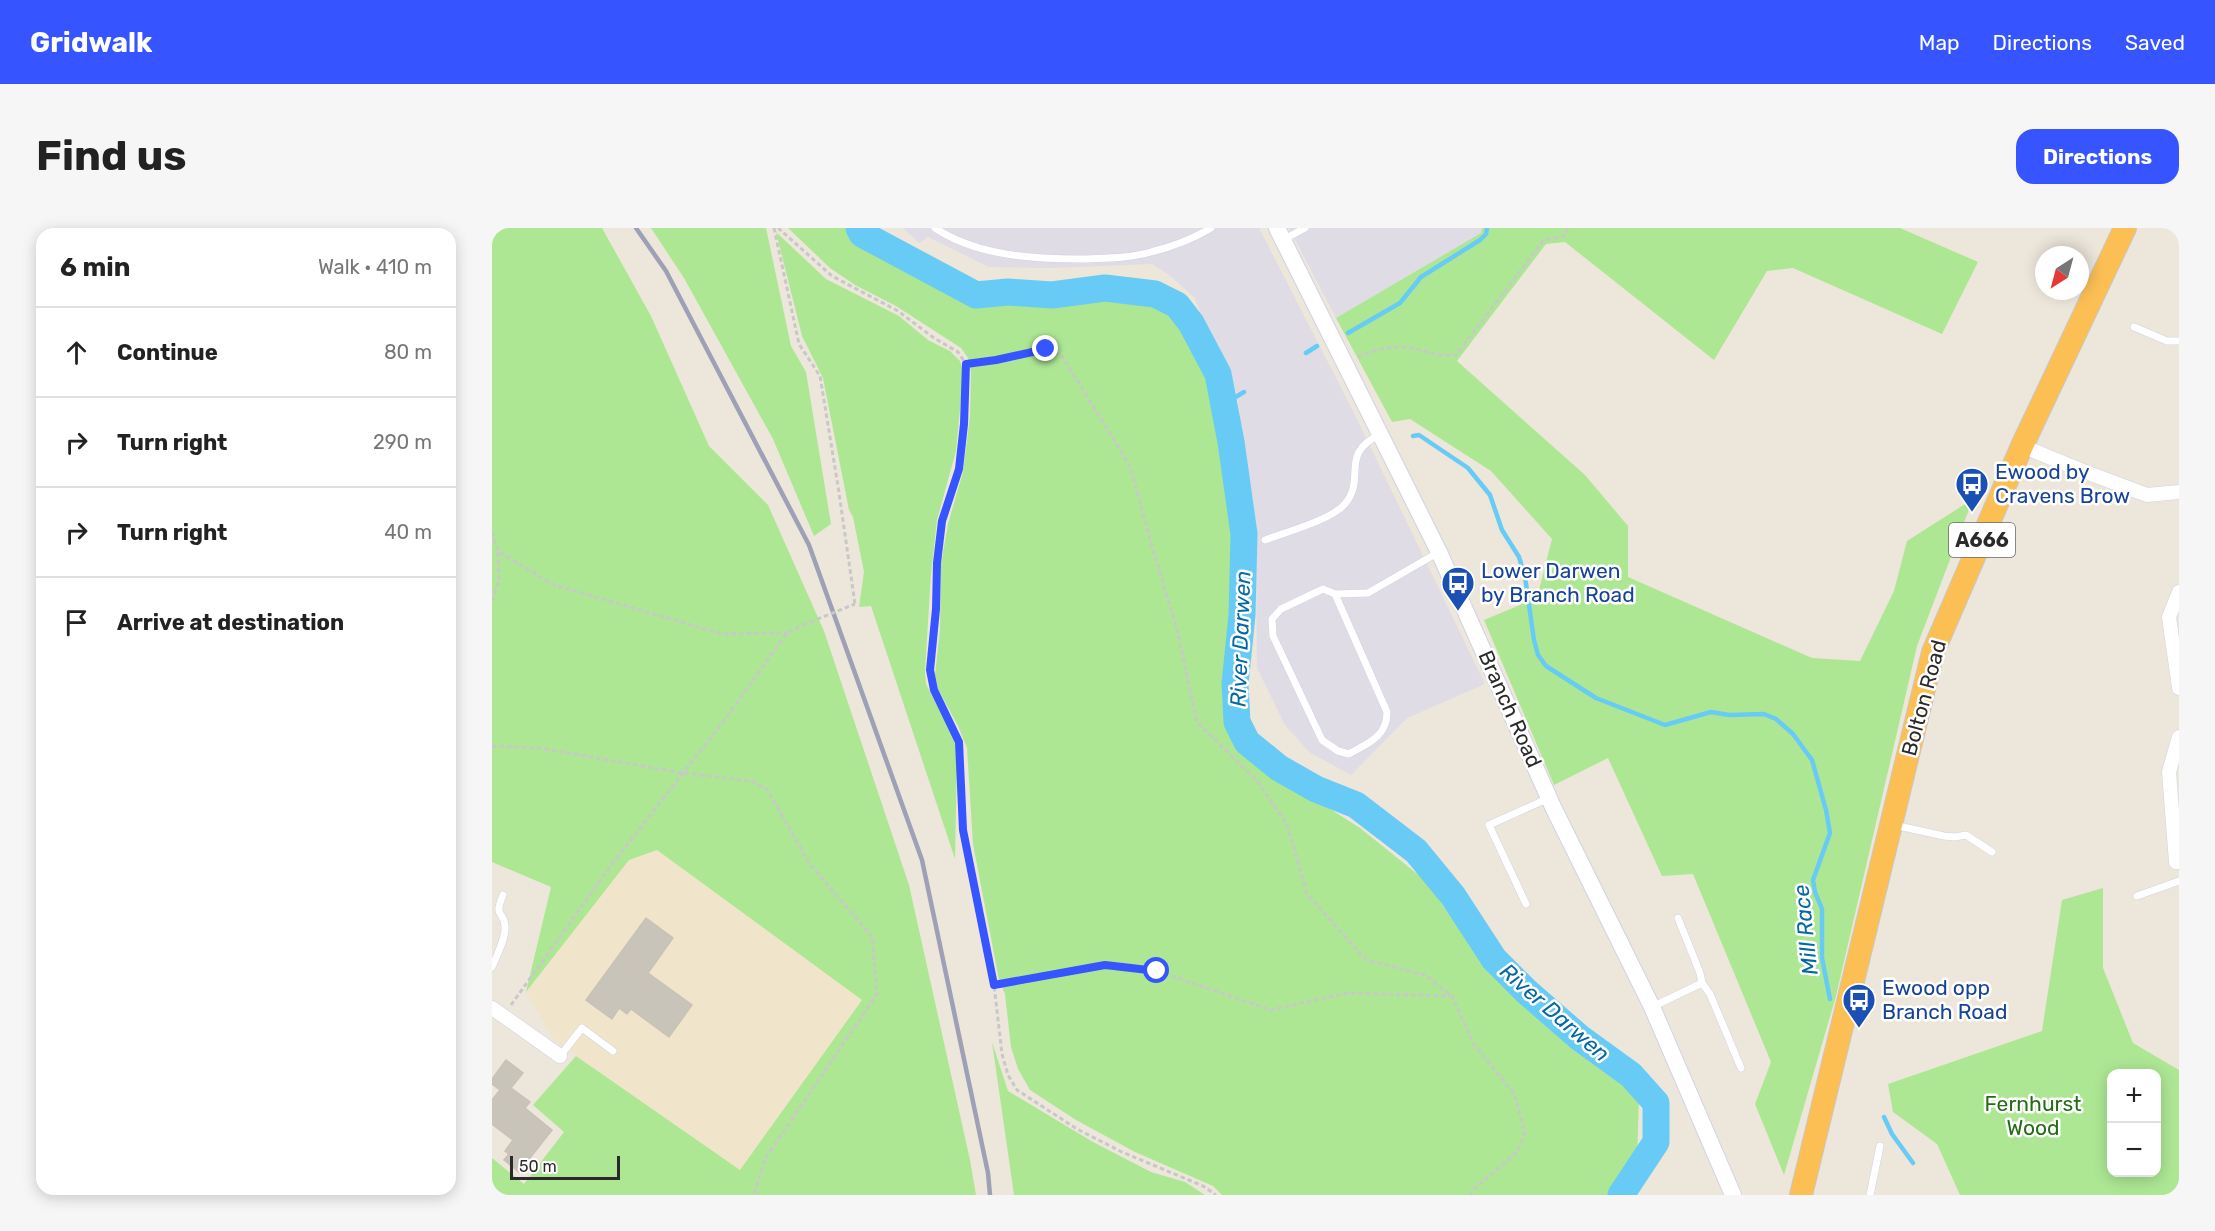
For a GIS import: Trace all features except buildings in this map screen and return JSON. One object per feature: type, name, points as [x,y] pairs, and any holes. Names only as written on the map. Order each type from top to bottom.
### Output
[{"type":"highway","name":"Bolton Road","points":[[1801,1195],[1933,652],[2022,446],[2125,228]]},
{"type":"street","name":"Branch Road","points":[[1280,234],[1439,552],[1549,798],[1652,1007],[1733,1195]]},
{"type":"street","points":[[2022,446],[2147,495],[2179,492]]},
{"type":"street","points":[[2179,591],[2169,617],[2179,688]]},
{"type":"street","points":[[2179,737],[2169,772],[2176,862],[2179,862]]},
{"type":"street","points":[[497,1012],[560,1056]]},
{"type":"lane","points":[[935,228],[962,242],[1014,256],[1068,259],[1117,258],[1152,252],[1200,235],[1211,228]]},
{"type":"lane","points":[[1280,234],[1305,228]]},
{"type":"lane","points":[[2134,327],[2167,341],[2179,341]]},
{"type":"lane","points":[[1265,540],[1335,513],[1352,494],[1358,453],[1365,442],[1381,434]]},
{"type":"lane","points":[[1335,594],[1387,712],[1387,723],[1375,739],[1349,754],[1338,751],[1322,740],[1273,636],[1272,619],[1281,609],[1323,589],[1335,594],[1368,593],[1439,552]]},
{"type":"lane","points":[[1526,904],[1489,825],[1549,798]]},
{"type":"lane","points":[[1892,825],[1944,836],[1966,835],[1992,852]]},
{"type":"lane","points":[[2137,896],[2179,881]]},
{"type":"lane","points":[[492,967],[505,931],[505,923],[498,913],[503,895]]},
{"type":"lane","points":[[1678,918],[1702,982],[1710,994],[1741,1068]]},
{"type":"lane","points":[[1652,1007],[1702,982]]},
{"type":"lane","points":[[560,1056],[582,1028],[613,1051]]},
{"type":"lane","points":[[1870,1195],[1880,1146]]},
{"type":"path","points":[[776,228],[832,276],[898,311],[934,338],[958,352],[966,364],[964,424],[959,469],[942,521],[937,563],[936,609],[930,670],[934,690],[959,742],[963,830],[994,985],[1002,1054],[1008,1075],[1017,1090],[1099,1141],[1203,1186],[1216,1195]]},
{"type":"path","points":[[498,551],[555,585],[722,634],[787,633],[855,604],[820,376],[799,344],[776,228]]},
{"type":"path","points":[[1345,363],[1370,351],[1403,347],[1440,356],[1456,355],[1544,240],[1564,236],[1568,228]]},
{"type":"path","points":[[966,364],[1046,349],[1062,356],[1130,466],[1177,629],[1197,722],[1263,791],[1287,824],[1306,894],[1366,960],[1425,975],[1452,996],[1474,1045],[1514,1094],[1525,1133],[1517,1152],[1474,1189],[1471,1195]]},
{"type":"path","points":[[492,532],[498,551],[499,580],[492,602]]},
{"type":"path","points":[[497,1012],[521,993],[612,864],[683,774],[787,633]]},
{"type":"path","points":[[492,746],[539,748],[683,774],[751,781],[767,789],[809,863],[872,937],[877,994],[765,1159],[754,1195]]},
{"type":"path","points":[[994,985],[1105,965],[1157,971],[1271,1010],[1347,993],[1452,996]]},
{"type":"shaded area","points":[[903,228],[1259,228],[1355,415],[1485,684],[1407,718],[1351,775],[1309,752],[1285,725],[1257,668],[1256,557],[1238,401],[1194,297],[1168,274],[1152,264],[1053,268],[989,267],[928,237],[919,243]]},
{"type":"shaded area","points":[[1289,228],[1482,228],[1481,233],[1336,318]]},
{"type":"shaded area","points":[[658,850],[862,1000],[740,1170],[554,1040],[526,992],[629,860]]},
{"type":"green space","points":[[492,228],[602,228],[651,316],[709,446],[768,505],[824,631],[909,885],[976,1195],[492,1195],[492,1158],[524,1184],[564,1132],[533,1105],[576,1056],[740,1170],[862,1000],[657,850],[629,860],[526,992],[551,887],[492,862]]},
{"type":"green space","points":[[651,228],[766,228],[791,346],[806,372],[831,524],[814,536],[773,439],[684,278]]},
{"type":"green space","points":[[788,228],[855,228],[858,237],[974,300],[1106,294],[1159,302],[1176,312],[1193,332],[1205,363],[1238,539],[1228,673],[1230,716],[1242,742],[1261,765],[1360,828],[1426,881],[1490,973],[1525,1007],[1599,1062],[1639,1097],[1637,1160],[1609,1195],[1222,1195],[1213,1186],[1135,1152],[1076,1120],[1030,1090],[1018,1069],[1011,1047],[1005,994],[999,980],[973,844],[967,748],[938,689],[935,675],[940,629],[941,564],[948,524],[963,472],[970,416],[971,372],[968,358],[961,348],[896,306],[855,285],[830,268]]},
{"type":"green space","points":[[1482,228],[1900,228],[1978,262],[1942,334],[1793,268],[1767,271],[1714,360],[1565,242],[1546,244],[1457,361],[1585,475],[1628,526],[1628,577],[1812,658],[1860,661],[1894,591],[1907,541],[1973,499],[1917,646],[1836,996],[1784,1175],[1755,1104],[1771,1062],[1693,874],[1662,876],[1608,758],[1554,785],[1484,620],[1537,598],[1552,539],[1491,471],[1410,419],[1392,422],[1336,318],[1481,233]]},
{"type":"green space","points":[[776,232],[826,279],[899,316],[928,340],[950,351],[960,361],[963,371],[956,451],[937,520],[925,671],[926,684],[954,738],[957,757],[955,859],[871,606],[859,607],[864,572],[853,517],[849,510],[823,378],[802,336]]},
{"type":"green space","name":"Fernhurst Wood","points":[[2103,888],[2103,968],[2133,1043],[2179,1070],[2179,1195],[1960,1195],[1937,1144],[1893,1112],[1888,1084],[2042,1031],[2062,900]]},
{"type":"green space","points":[[992,1042],[1008,1091],[1093,1142],[1151,1172],[1185,1182],[1205,1195],[1014,1195]]},
{"type":"waterway","name":"River Darwen","points":[[859,228],[862,234],[976,295],[1008,292],[1052,295],[1105,288],[1155,294],[1177,305],[1191,323],[1218,374],[1231,442],[1244,534],[1242,615],[1235,684],[1237,722],[1247,742],[1279,768],[1316,789],[1356,805],[1416,851],[1453,896],[1494,959],[1527,992],[1580,1038],[1631,1075],[1656,1103],[1656,1142],[1621,1195]]},
{"type":"waterway","points":[[1348,333],[1400,303],[1421,277],[1480,240],[1486,234],[1487,228]]},
{"type":"waterway","points":[[1306,353],[1317,346]]},
{"type":"waterway","points":[[1224,404],[1244,392]]},
{"type":"waterway","name":"Mill Race","points":[[1413,436],[1419,435],[1468,468],[1490,495],[1502,530],[1519,557],[1525,577],[1534,640],[1538,655],[1546,666],[1596,698],[1665,725],[1711,712],[1729,715],[1764,714],[1776,719],[1793,734],[1812,760],[1830,833],[1813,880],[1822,909],[1822,958],[1830,999]]},
{"type":"waterway","name":"Mill Race","points":[[1884,1117],[1892,1134],[1913,1163]]},
{"type":"railway","points":[[636,228],[666,271],[809,545],[922,860],[988,1173],[990,1195]]},
{"type":"place","name":"Ewood by Cravens Brow","points":[[1972,513]]},
{"type":"place","name":"Lower Darwen by Branch Road","points":[[1458,612]]},
{"type":"place","name":"Ewood opp Branch Road","points":[[1859,1029]]},
{"type":"route","points":[[1046,349],[966,364],[967,380],[959,469],[942,521],[937,563],[931,679],[959,742],[963,830],[994,985],[1105,965],[1157,971]]}]
